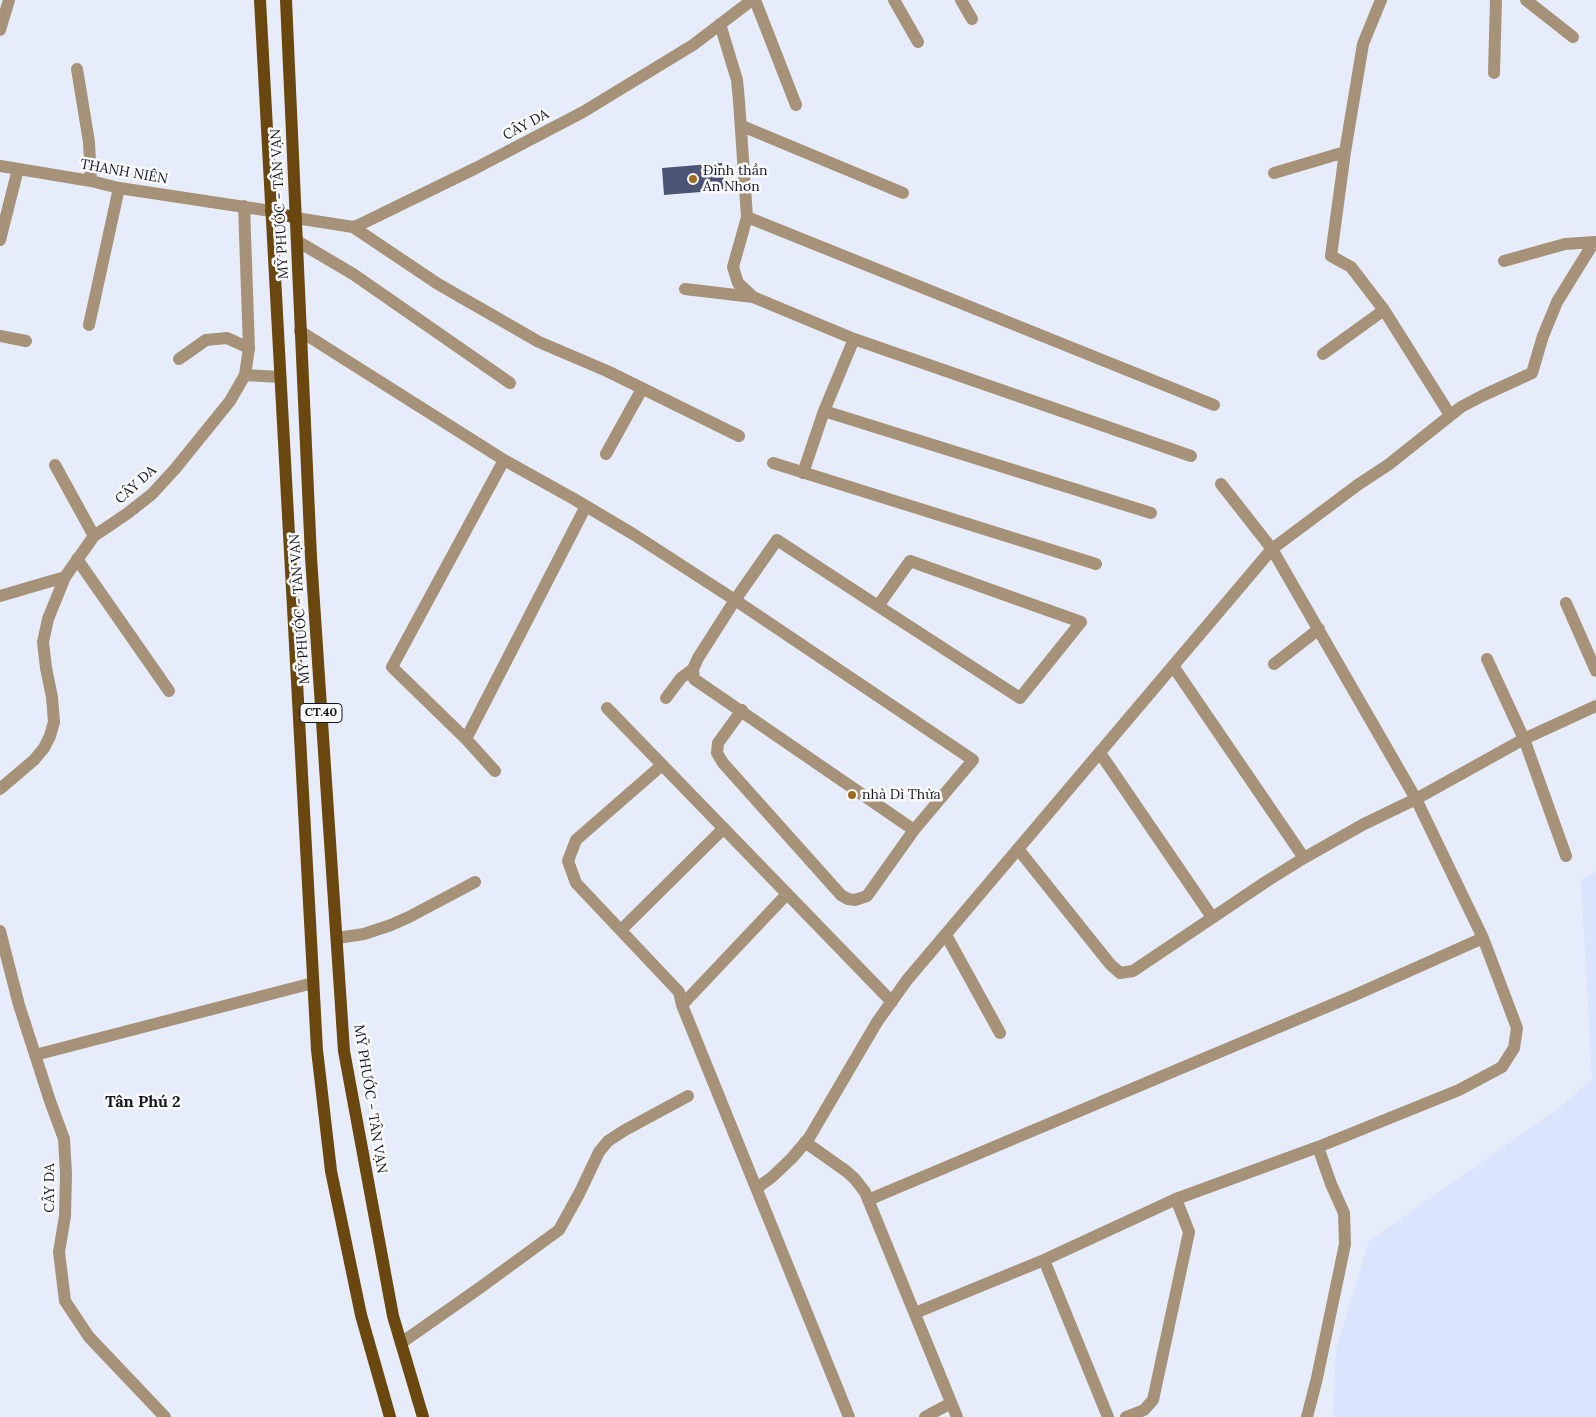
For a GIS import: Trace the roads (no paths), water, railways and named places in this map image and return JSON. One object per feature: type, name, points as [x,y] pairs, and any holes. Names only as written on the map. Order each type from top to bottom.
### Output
[{"type":"main road","name":"MỸ PHƯỚC - TÂN VẠN","points":[[260,0],[317,1050],[332,1171],[361,1315],[390,1417]]},
{"type":"main road","name":"MỸ PHƯỚC - TÂN VẠN","points":[[286,0],[311,557],[344,1051],[393,1316],[423,1417]]},
{"type":"main road","points":[[271,211],[296,218]]},
{"type":"street","points":[[0,30],[9,0]]},
{"type":"street","points":[[753,0],[796,105]]},
{"type":"street","name":"CÂY DA","points":[[353,228],[476,168],[583,112],[693,45],[753,0]]},
{"type":"street","points":[[894,0],[918,42]]},
{"type":"street","points":[[961,0],[972,19]]},
{"type":"street","points":[[1381,0],[1363,44],[1330,256],[1351,267],[1384,310],[1450,415]]},
{"type":"street","points":[[1494,73],[1496,0]]},
{"type":"street","points":[[1526,0],[1572,37]]},
{"type":"street","points":[[720,24],[736,80],[742,126],[747,217],[734,267],[738,283],[753,297]]},
{"type":"street","points":[[77,69],[89,142],[91,181]]},
{"type":"street","points":[[742,126],[903,193]]},
{"type":"street","points":[[1274,173],[1345,152]]},
{"type":"street","name":"THANH NIÊN","points":[[0,166],[91,181],[119,188],[244,206]]},
{"type":"street","points":[[0,240],[18,169]]},
{"type":"street","points":[[89,325],[119,188]]},
{"type":"street","points":[[244,206],[271,211]]},
{"type":"street","name":"CÂY DA","points":[[0,789],[34,760],[44,748],[50,736],[54,722],[43,642],[48,619],[65,577],[94,536],[152,494],[175,469],[230,401],[245,375],[249,348],[244,206]]},
{"type":"street","points":[[747,217],[1214,405]]},
{"type":"street","points":[[296,218],[353,228],[438,284],[539,342],[607,372],[739,436]]},
{"type":"street","points":[[297,241],[353,274],[510,383]]},
{"type":"street","points":[[1504,261],[1565,244],[1595,242]]},
{"type":"street","points":[[756,1188],[779,1171],[805,1142],[877,1022],[907,980],[1272,549],[1359,484],[1388,465],[1450,415],[1482,396],[1532,373],[1543,336],[1557,302],[1595,242]]},
{"type":"street","points":[[685,289],[753,297],[854,339],[1191,456]]},
{"type":"street","points":[[1324,354],[1384,310]]},
{"type":"street","points":[[300,330],[504,460],[633,534],[973,760],[914,830],[867,896],[855,900],[848,899],[841,894],[723,763],[717,753],[718,743],[742,710]]},
{"type":"street","points":[[0,336],[26,341]]},
{"type":"street","points":[[178,359],[206,340],[227,338],[249,348]]},
{"type":"street","points":[[803,473],[824,411],[854,339]]},
{"type":"street","points":[[245,375],[280,377]]},
{"type":"street","points":[[606,454],[642,389]]},
{"type":"street","points":[[824,411],[1151,512]]},
{"type":"street","points":[[495,771],[466,739],[392,667],[504,460]]},
{"type":"street","points":[[773,463],[1096,564]]},
{"type":"street","points":[[55,465],[94,536]]},
{"type":"street","points":[[915,1313],[1044,1260],[1176,1199],[1318,1148],[1459,1090],[1502,1066],[1514,1048],[1517,1028],[1483,938],[1416,799],[1272,549],[1221,484]]},
{"type":"street","points":[[466,739],[586,506]]},
{"type":"street","points":[[666,698],[681,678],[693,669],[735,600],[777,540],[878,606],[1020,698],[1081,622],[910,561],[878,606]]},
{"type":"street","points":[[77,559],[170,691]]},
{"type":"street","points":[[0,596],[65,577]]},
{"type":"street","points":[[1566,603],[1596,671]]},
{"type":"street","points":[[1274,664],[1319,630]]},
{"type":"street","points":[[1487,659],[1524,739],[1566,856]]},
{"type":"street","points":[[1173,666],[1304,858]]},
{"type":"street","points":[[693,669],[694,678],[914,830]]},
{"type":"street","points":[[1018,850],[1110,964],[1120,973],[1133,971],[1304,858],[1524,739],[1596,706]]},
{"type":"street","points":[[607,708],[892,1002]]},
{"type":"street","points":[[1100,753],[1212,917]]},
{"type":"street","points":[[662,765],[576,840],[568,861],[576,883],[679,992],[682,1005],[849,1417]]},
{"type":"street","points":[[621,930],[724,828]]},
{"type":"street","points":[[336,938],[364,934],[392,925],[475,882]]},
{"type":"street","points":[[682,1005],[787,894]]},
{"type":"street","name":"CÂY DA","points":[[0,932],[4,963],[64,1139],[65,1216],[59,1252],[65,1301],[90,1337],[165,1417]]},
{"type":"street","points":[[946,935],[1000,1033]]},
{"type":"street","points":[[868,1200],[1355,995],[1483,938]]},
{"type":"street","points":[[35,1055],[313,983]]},
{"type":"street","points":[[401,1343],[559,1230],[599,1152],[608,1141],[688,1096]]},
{"type":"street","points":[[805,1142],[854,1178],[868,1200],[957,1417]]},
{"type":"street","points":[[1306,1417],[1318,1378],[1345,1244],[1344,1213],[1330,1184],[1318,1148]]},
{"type":"street","points":[[1126,1417],[1144,1410],[1152,1400],[1189,1232],[1176,1199]]},
{"type":"street","points":[[1044,1260],[1108,1417]]},
{"type":"street","points":[[925,1417],[951,1404]]},
{"type":"place","name":"Đình thần An Nhơn","points":[[693,179]]},
{"type":"place","name":"nhà Dì Thừa","points":[[852,795]]},
{"type":"district","name":"Tân Phú 2","points":[[143,1102]]}]
